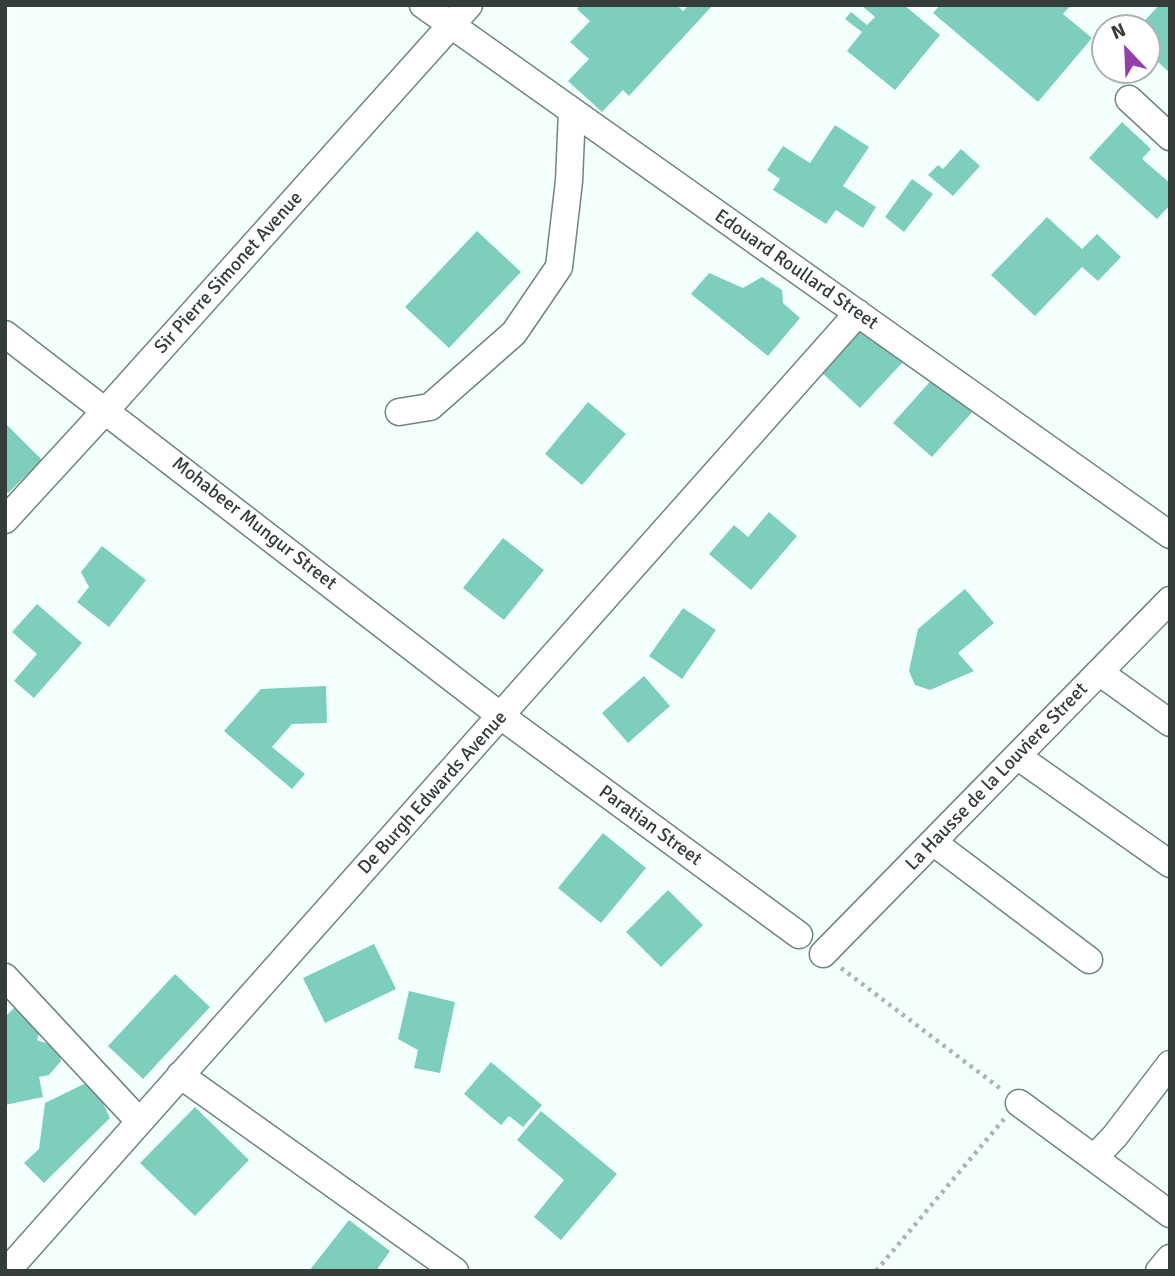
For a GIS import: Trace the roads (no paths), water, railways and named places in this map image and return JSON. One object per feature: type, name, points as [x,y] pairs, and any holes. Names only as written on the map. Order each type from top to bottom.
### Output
[{"type":"street","name":"Edouard Roullard Street","points":[[424,5],[1170,535]]},
{"type":"street","name":"Sir Pierre Simonet Avenue","points":[[5,520],[107,410],[468,5]]},
{"type":"street","points":[[1129,99],[1170,137]]},
{"type":"street","points":[[399,412],[430,407],[514,333],[559,267],[569,181],[572,111]]},
{"type":"street","name":"De Burgh Edwards Avenue","points":[[7,1271],[858,313]]},
{"type":"street","name":"Mohabeer Mungur Street","points":[[5,334],[501,716]]},
{"type":"street","name":"La Hausse de la Louviere Street","points":[[823,954],[1170,600]]},
{"type":"street","points":[[1099,673],[1170,723]]},
{"type":"street","name":"Paratian Street","points":[[501,716],[799,935]]},
{"type":"street","points":[[1017,756],[1170,864]]},
{"type":"street","points":[[933,842],[1089,960]]},
{"type":"street","points":[[5,977],[139,1121]]},
{"type":"street","points":[[1095,1157],[1115,1136],[1170,1064]]},
{"type":"street","points":[[180,1075],[455,1271]]},
{"type":"street","points":[[1018,1103],[1170,1214]]},
{"type":"street","points":[[1159,1271],[1170,1258]]}]
